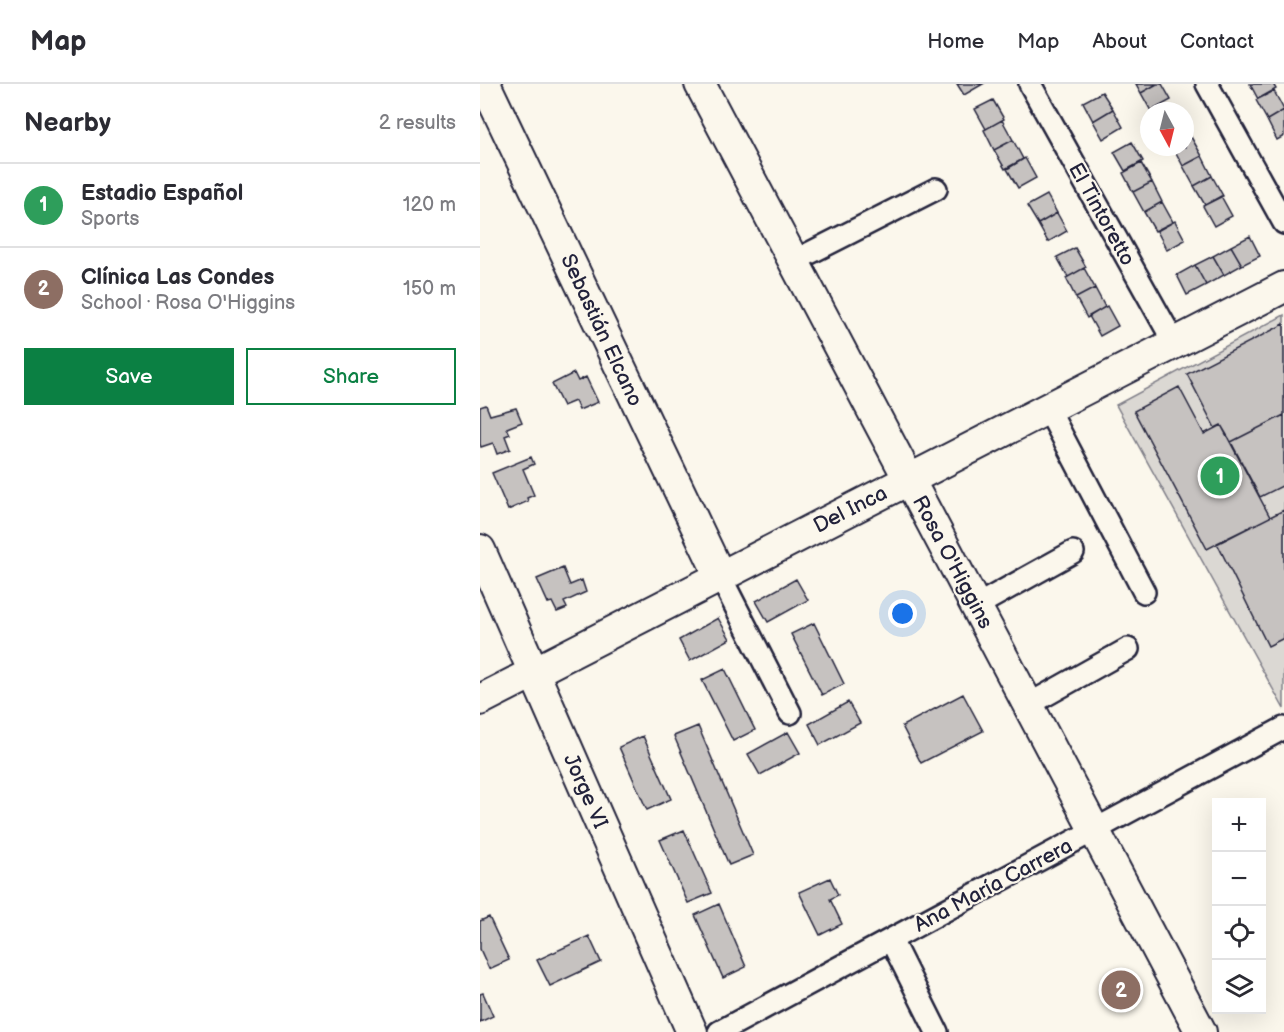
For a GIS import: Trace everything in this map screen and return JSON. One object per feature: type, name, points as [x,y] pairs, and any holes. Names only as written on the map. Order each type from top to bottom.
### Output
[{"type":"street","name":"Sebastián Elcano","points":[[485,84],[720,576]]},
{"type":"street","name":"El Tintoretto","points":[[1030,84],[1175,344]]},
{"type":"street","points":[[1207,84],[1284,223]]},
{"type":"street","name":"Rosa O'Higgins","points":[[708,87],[794,261],[1201,1032]]},
{"type":"street","points":[[794,261],[936,189]]},
{"type":"street","name":"Del Inca","points":[[480,700],[1284,287]]},
{"type":"street","points":[[1048,409],[1144,592]]},
{"type":"street","name":"Jorge VI","points":[[480,550],[692,1032]]},
{"type":"street","points":[[976,606],[1073,552]]},
{"type":"street","points":[[720,576],[790,713]]},
{"type":"street","points":[[1028,705],[1128,649]]},
{"type":"street","name":"Ana María Carrera","points":[[719,1032],[1284,728]]},
{"type":"street","name":"Ana María Carrera","points":[[891,940],[937,1032]]},
{"type":"shaded area","points":[[1284,315],[1284,709],[1116,405]]},
{"type":"building","points":[[957,84],[983,84],[964,95]]},
{"type":"building","points":[[1136,84],[1157,84],[1141,93]]},
{"type":"building","points":[[1157,84],[1162,84],[1171,100],[1146,102],[1141,93]]},
{"type":"building","points":[[1250,84],[1273,84],[1276,89],[1258,99]]},
{"type":"building","points":[[1274,91],[1284,110],[1267,120],[1256,100]]},
{"type":"building","points":[[1102,92],[1113,109],[1093,121],[1083,102]]},
{"type":"building","points":[[993,100],[1004,119],[986,129],[975,109]]},
{"type":"building","points":[[1113,109],[1123,127],[1103,139],[1093,121]]},
{"type":"building","points":[[1284,110],[1284,136],[1277,140],[1267,120]]},
{"type":"building","points":[[1002,120],[1013,140],[994,150],[984,130]]},
{"type":"building","points":[[1013,140],[1023,159],[1005,169],[994,150]]},
{"type":"building","points":[[1132,142],[1143,161],[1125,171],[1114,152]]},
{"type":"building","points":[[1194,142],[1202,156],[1183,166],[1178,156],[1194,156]]},
{"type":"building","points":[[1202,156],[1212,176],[1194,186],[1183,166]]},
{"type":"building","points":[[1025,158],[1036,178],[1018,188],[1007,169]]},
{"type":"building","points":[[1141,163],[1152,182],[1133,192],[1123,173]]},
{"type":"building","points":[[1212,176],[1223,196],[1205,205],[1194,186]]},
{"type":"building","points":[[1152,182],[1162,202],[1144,212],[1133,192]]},
{"type":"building","points":[[1047,195],[1057,213],[1038,224],[1027,206]]},
{"type":"building","points":[[1221,196],[1232,216],[1214,226],[1203,206]]},
{"type":"building","points":[[1162,202],[1173,222],[1155,231],[1144,212]]},
{"type":"building","points":[[1057,213],[1067,231],[1048,242],[1038,224]]},
{"type":"building","points":[[1175,221],[1185,240],[1167,250],[1157,231]]},
{"type":"building","points":[[1250,236],[1260,256],[1242,265],[1231,246]]},
{"type":"building","points":[[1231,246],[1242,265],[1224,275],[1213,256]]},
{"type":"building","points":[[1075,248],[1086,267],[1068,277],[1057,257]]},
{"type":"building","points":[[1213,256],[1224,275],[1206,285],[1195,265]]},
{"type":"building","points":[[1195,265],[1206,285],[1187,295],[1177,275]]},
{"type":"building","points":[[1084,268],[1095,288],[1076,298],[1066,278]]},
{"type":"building","points":[[1095,288],[1105,307],[1087,318],[1076,298]]},
{"type":"building","points":[[1107,306],[1118,326],[1100,336],[1089,316]]},
{"type":"building","points":[[1284,324],[1284,415],[1231,442],[1221,425],[1215,428],[1187,374]]},
{"type":"building","points":[[574,373],[578,381],[586,377],[598,402],[579,410],[575,401],[563,406],[552,384]]},
{"type":"building","points":[[1179,387],[1204,434],[1221,425],[1270,517],[1207,549],[1134,411]]},
{"type":"building","points":[[486,405],[490,415],[516,408],[522,422],[507,428],[510,434],[505,436],[510,449],[497,454],[493,443],[481,447],[480,444],[480,407]]},
{"type":"building","points":[[1284,415],[1284,485],[1260,497],[1231,442]]},
{"type":"building","points":[[531,457],[534,464],[523,469],[534,495],[527,498],[528,501],[508,510],[492,473]]},
{"type":"building","points":[[1284,510],[1284,638],[1268,646],[1217,543]]},
{"type":"building","points":[[563,568],[570,585],[582,580],[586,592],[564,602],[567,608],[557,612],[552,602],[548,603],[537,579]]},
{"type":"building","points":[[796,579],[808,600],[768,622],[756,601]]},
{"type":"building","points":[[718,618],[730,639],[690,661],[679,640]]},
{"type":"building","points":[[814,623],[844,684],[822,695],[791,634]]},
{"type":"building","points":[[725,669],[755,730],[733,741],[702,680]]},
{"type":"building","points":[[963,694],[983,731],[921,763],[902,726]]},
{"type":"building","points":[[848,702],[860,723],[820,745],[809,724]]},
{"type":"building","points":[[698,726],[753,855],[729,865],[674,736]]},
{"type":"building","points":[[788,732],[800,753],[760,775],[748,754]]},
{"type":"building","points":[[643,736],[671,799],[647,810],[619,747]]},
{"type":"building","points":[[684,830],[712,893],[688,903],[660,840]]},
{"type":"building","points":[[830,878],[838,895],[830,899],[842,924],[820,935],[799,892]]},
{"type":"building","points":[[719,904],[746,967],[723,978],[695,915]]},
{"type":"building","points":[[489,917],[509,960],[489,969],[480,949],[480,921]]},
{"type":"building","points":[[589,936],[601,962],[550,986],[537,960]]},
{"type":"building","points":[[483,993],[493,1016],[480,1022],[480,994]]},
{"type":"place","name":"Estadio Español","points":[[1220,476]]},
{"type":"place","name":"Clínica Las Condes","points":[[1121,990]]}]
